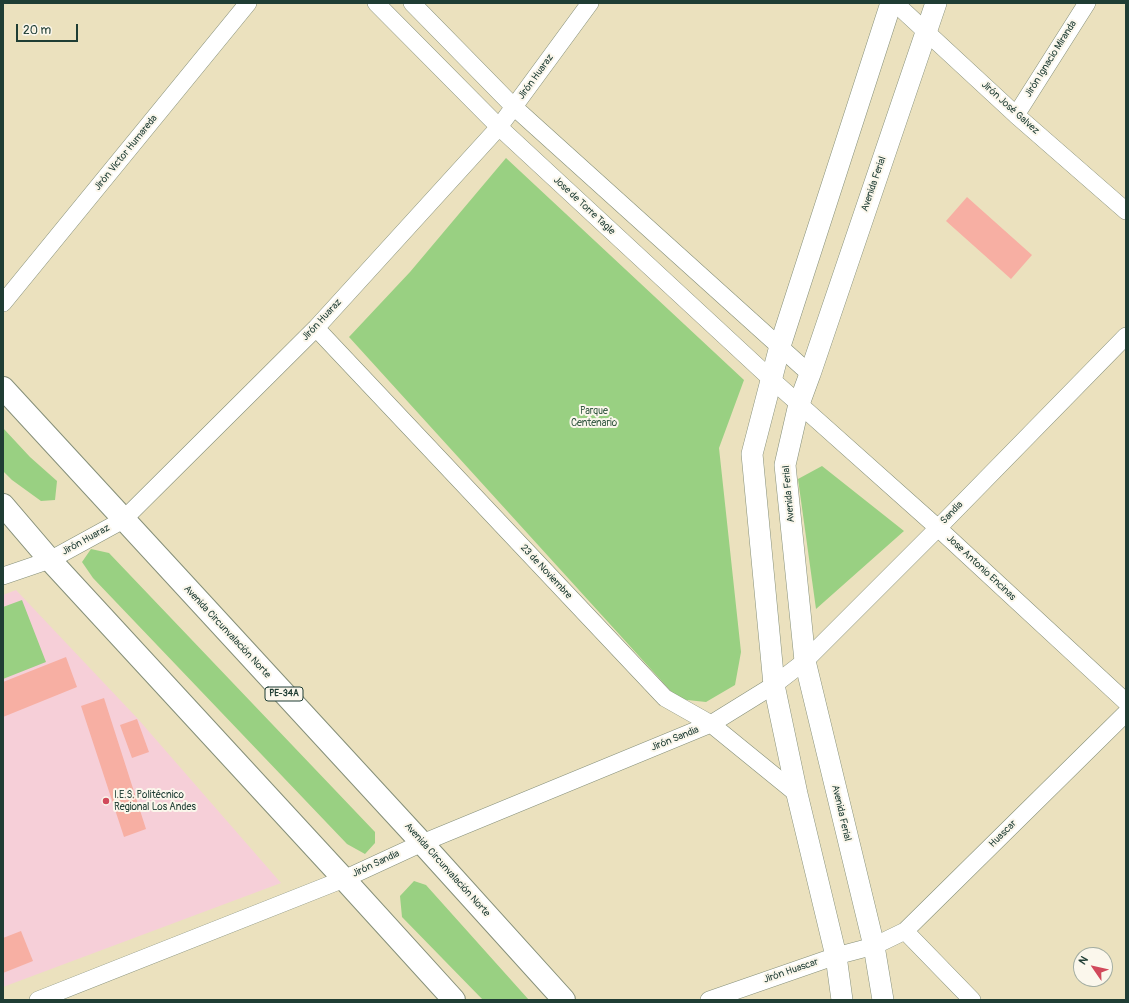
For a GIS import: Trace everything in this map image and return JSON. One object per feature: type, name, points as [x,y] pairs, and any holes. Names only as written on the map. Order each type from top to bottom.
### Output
[{"type":"highway","name":"Avenida Circunvalación Norte","points":[[3,388],[422,843],[564,1000]]},
{"type":"highway","points":[[3,505],[50,560],[454,1000]]},
{"type":"street","name":"Jirón Victor Humareda","points":[[3,303],[248,3]]},
{"type":"street","name":"Jose de Torre Tagle","points":[[376,3],[499,127],[799,404]]},
{"type":"street","points":[[412,3],[514,106],[810,374]]},
{"type":"street","name":"Jirón Huaraz","points":[[3,576],[50,560],[123,520],[316,328],[499,127],[590,3]]},
{"type":"street","points":[[842,1000],[836,956],[797,794],[774,685],[752,454],[780,346],[891,3]]},
{"type":"street","name":"Jirón José Galvez","points":[[896,3],[1016,115],[1126,211]]},
{"type":"street","name":"Avenida Ferial","points":[[883,1000],[874,946],[805,661],[785,465],[799,404],[936,3]]},
{"type":"street","name":"Jirón Ignacio Miranda","points":[[1016,115],[1087,3]]},
{"type":"street","name":"23 de Noviembre","points":[[316,328],[665,698],[711,724],[797,794]]},
{"type":"street","name":"Sandia","points":[[774,685],[805,661],[1126,336]]},
{"type":"street","name":"Jose Antonio Encinas","points":[[799,404],[938,528],[1126,702]]},
{"type":"street","name":"Jirón Sandia","points":[[38,1000],[344,879],[422,843],[711,724],[774,685]]},
{"type":"street","name":"Huascar","points":[[874,946],[905,931],[1126,713]]},
{"type":"street","points":[[905,931],[972,1000]]},
{"type":"street","name":"Jirón Huascar","points":[[709,1000],[836,956],[874,946]]},
{"type":"shaded area","name":"I.E.S. Politécnico Regional Los Andes","points":[[16,590],[138,719],[281,883],[3,987],[3,595]]},
{"type":"green space","name":"Parque Centenario","points":[[506,158],[744,380],[719,448],[741,652],[735,685],[706,702],[678,699],[349,337],[410,272]]},
{"type":"green space","points":[[3,428],[30,457],[57,481],[55,500],[41,501],[12,480],[3,471]]},
{"type":"green space","points":[[822,466],[904,531],[816,609],[798,479]]},
{"type":"green space","points":[[91,549],[109,553],[375,832],[375,843],[365,854],[347,844],[93,578],[82,562]]},
{"type":"green space","points":[[22,600],[46,662],[3,679],[3,607]]},
{"type":"green space","points":[[414,881],[426,885],[529,1000],[483,1000],[402,917],[400,896]]},
{"type":"building","points":[[967,197],[1032,255],[1011,279],[946,221]]},
{"type":"building","points":[[66,657],[77,687],[3,717],[3,682]]},
{"type":"building","points":[[104,698],[146,829],[124,837],[81,706]]},
{"type":"building","points":[[137,719],[149,752],[132,758],[120,725]]},
{"type":"building","points":[[21,931],[33,961],[3,973],[3,938]]},
{"type":"place","name":"I.E.S. Politécnico Regional Los Andes","points":[[106,801]]}]
